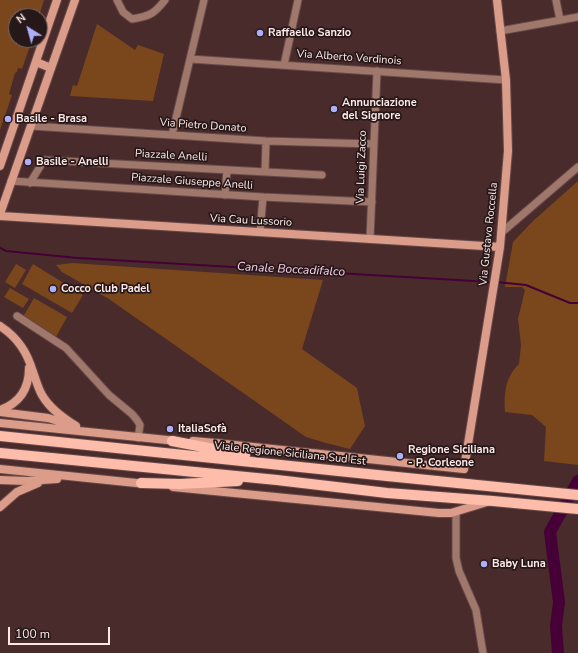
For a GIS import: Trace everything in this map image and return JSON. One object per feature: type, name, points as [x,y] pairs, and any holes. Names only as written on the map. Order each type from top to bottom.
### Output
[{"type":"main road","name":"Viale Regione Siciliana Sud Est","points":[[0,436],[495,487],[578,494]]},
{"type":"main road","points":[[172,440],[308,467]]},
{"type":"main road","points":[[0,453],[277,480],[387,493],[578,509]]},
{"type":"main road","points":[[140,483],[180,484],[277,480]]},
{"type":"street","points":[[0,166],[57,0]]},
{"type":"street","points":[[0,215],[75,0]]},
{"type":"street","points":[[117,0],[123,12],[132,19],[156,12],[164,0]]},
{"type":"street","points":[[172,135],[204,0]]},
{"type":"street","points":[[284,65],[298,0]]},
{"type":"street","name":"Via Gustavo Roccella","points":[[464,469],[495,284],[500,247],[508,151],[506,80],[497,0]]},
{"type":"street","points":[[556,0],[560,20]]},
{"type":"street","points":[[500,31],[578,17]]},
{"type":"street","name":"Via Alberto Verdinois","points":[[190,59],[506,80]]},
{"type":"street","points":[[36,62],[51,68]]},
{"type":"street","name":"Via Luigi Zacco","points":[[370,239],[376,71]]},
{"type":"street","name":"Via Pietro Donato","points":[[31,126],[266,141],[374,144]]},
{"type":"street","points":[[265,172],[266,141]]},
{"type":"street","name":"Piazzale Anelli","points":[[30,182],[44,160],[322,175]]},
{"type":"street","points":[[501,233],[578,167]]},
{"type":"street","points":[[225,194],[227,170]]},
{"type":"street","name":"Piazzale Giuseppe Anelli","points":[[11,181],[263,197],[372,202]]},
{"type":"street","points":[[260,232],[263,197]]},
{"type":"street","name":"Via Cau Lussorio","points":[[0,215],[500,247]]},
{"type":"street","points":[[17,316],[66,348],[109,395],[137,420],[140,425],[138,438]]},
{"type":"street","points":[[2,328],[22,345],[42,396],[55,411],[76,426]]},
{"type":"street","points":[[0,411],[17,401],[23,394],[29,377],[28,359]]},
{"type":"street","points":[[0,411],[48,418],[100,433]]},
{"type":"street","name":"Viale Regione Siciliana Sud Est","points":[[0,423],[138,438],[215,442],[464,469]]},
{"type":"street","points":[[0,469],[194,490],[451,514],[493,501]]},
{"type":"street","points":[[0,480],[27,481],[81,478]]},
{"type":"street","points":[[0,507],[17,492],[46,480]]},
{"type":"street","points":[[456,512],[456,558],[463,582],[476,610],[483,653]]},
{"type":"shaded area","points":[[0,0],[44,0],[42,8],[8,8],[8,48],[29,48],[22,69],[18,68],[17,72],[15,73],[9,94],[12,95],[0,130]]},
{"type":"shaded area","points":[[97,24],[135,50],[138,45],[164,54],[153,101],[70,96],[73,85],[77,86]]},
{"type":"shaded area","points":[[578,181],[578,465],[544,461],[546,427],[532,415],[505,412],[506,386],[511,374],[519,364],[521,345],[518,319],[525,290],[522,287],[505,287],[513,242],[533,221]]},
{"type":"shaded area","points":[[72,263],[323,280],[302,349],[357,388],[365,426],[350,449],[306,437],[109,299],[62,272],[56,265]]},
{"type":"shaded area","points":[[16,264],[26,270],[15,288],[5,282]]},
{"type":"shaded area","name":"Cocco Club Padel","points":[[33,264],[83,295],[72,313],[22,284]]},
{"type":"shaded area","name":"Cocco Club Padel","points":[[10,288],[29,299],[23,308],[4,297]]},
{"type":"shaded area","name":"Cocco Club Padel","points":[[34,298],[67,317],[56,337],[23,317]]},
{"type":"waterway","name":"Canale Boccadifalco","points":[[0,248],[6,251],[78,258],[491,282]]},
{"type":"waterway","name":"Canale Boccadifalco","points":[[496,282],[526,285],[570,303],[578,303]]},
{"type":"waterway","points":[[558,653],[556,626],[559,602],[550,532],[578,481]]},
{"type":"place","name":"Raffaello Sanzio","points":[[260,33]]},
{"type":"place","name":"Annunciazione del Signore","points":[[334,109]]},
{"type":"place","name":"Basile - Brasa","points":[[8,119]]},
{"type":"place","name":"Basile - Anelli","points":[[28,162]]},
{"type":"place","name":"Cocco Club Padel","points":[[53,289]]},
{"type":"place","name":"ItaliaSofà","points":[[170,429]]},
{"type":"place","name":"Regione Siciliana - P. Corleone","points":[[400,456]]},
{"type":"place","name":"Baby Luna","points":[[484,564]]}]
